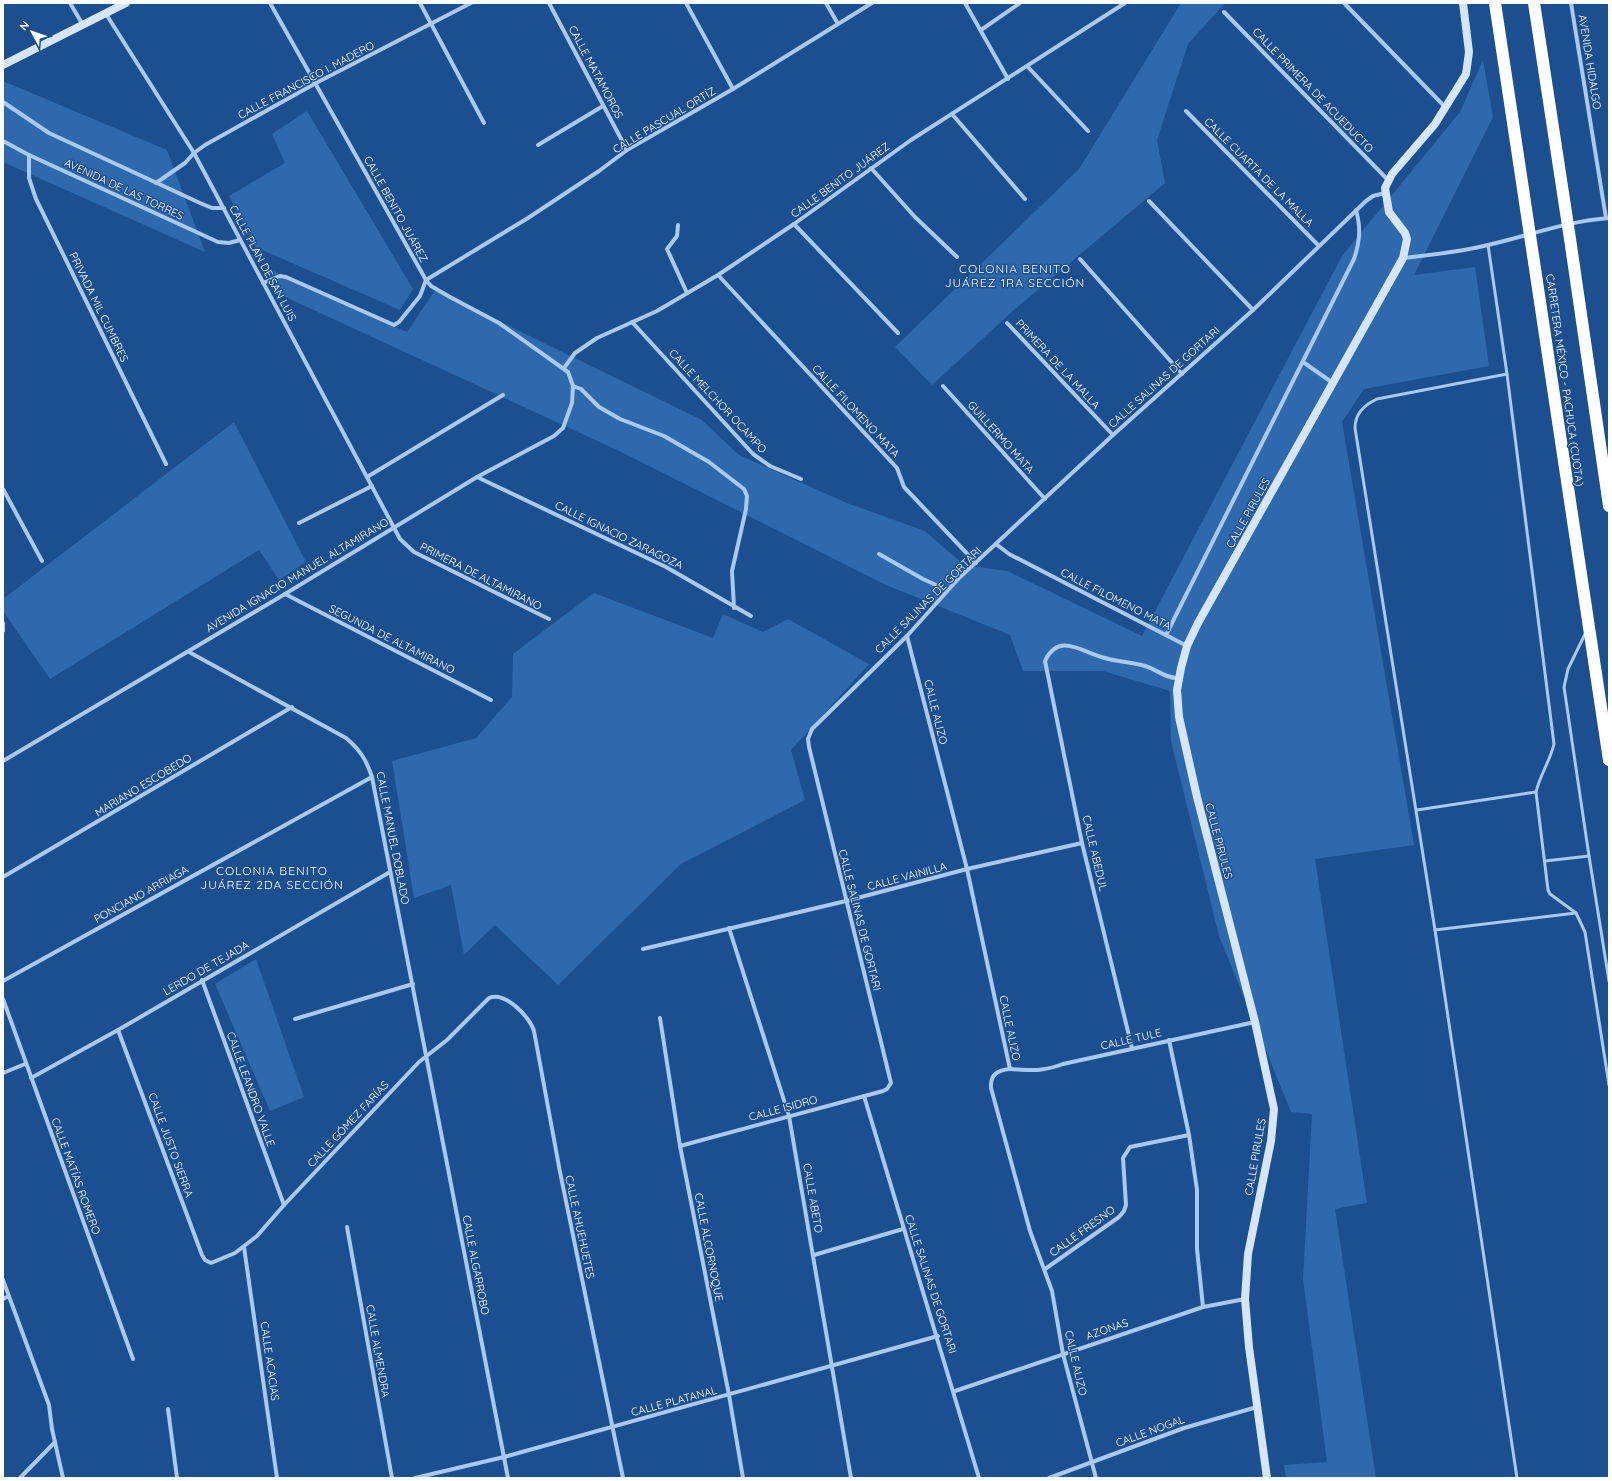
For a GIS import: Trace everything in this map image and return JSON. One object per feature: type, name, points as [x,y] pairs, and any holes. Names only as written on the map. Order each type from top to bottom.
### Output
[{"type":"highway","name":"CARRETERA MÉXICO - PACHUCA (CUOTA)","points":[[1495,3],[1609,760]]},
{"type":"highway","points":[[1534,3],[1609,506]]},
{"type":"street","points":[[70,3],[83,26]]},
{"type":"street","points":[[3,65],[126,3]]},
{"type":"street","name":"CALLE BENITO JUÁREZ","points":[[270,3],[426,280],[437,290],[491,318],[564,368],[572,378],[574,386]]},
{"type":"street","points":[[420,3],[484,123]]},
{"type":"street","name":"CALLE FRANCISCO I. MADERO","points":[[156,183],[185,163],[205,144],[316,83],[471,3]]},
{"type":"street","name":"CALLE MATAMOROS","points":[[549,3],[627,150]]},
{"type":"street","points":[[686,3],[733,89]]},
{"type":"street","points":[[826,3],[838,24]]},
{"type":"street","name":"CALLE PASCUAL ORTÍZ","points":[[426,280],[528,218],[599,172],[627,150],[733,89],[872,3]]},
{"type":"street","points":[[965,3],[1008,79]]},
{"type":"street","points":[[981,30],[1020,3]]},
{"type":"street","name":"CALLE BENITO JUÁREZ","points":[[564,368],[581,348],[597,338],[657,311],[718,275],[794,224],[871,168],[1125,3]]},
{"type":"street","points":[[1344,3],[1446,108]]},
{"type":"street","points":[[1385,194],[1388,180],[1422,141],[1446,108],[1466,74],[1468,64],[1463,3]]},
{"type":"street","name":"AVENIDA HIDALGO","points":[[1571,3],[1607,218]]},
{"type":"street","name":"CALLE PRIMERA DE ACUEDUCTO","points":[[1224,12],[1388,180]]},
{"type":"street","name":"CALLE PLAN DE SAN LUIS","points":[[106,14],[194,153],[393,527]]},
{"type":"street","points":[[1028,67],[1088,130]]},
{"type":"street","name":"AVENIDA DE LAS TORRES","points":[[3,102],[49,133],[200,204],[212,208],[224,208]]},
{"type":"street","points":[[538,145],[604,106]]},
{"type":"street","name":"CALLE CUARTA DE LA MALLA","points":[[1186,111],[1318,245]]},
{"type":"street","points":[[952,114],[1025,199]]},
{"type":"street","name":"AVENIDA DE LAS TORRES","points":[[3,141],[29,155],[218,242],[229,243],[240,240]]},
{"type":"street","name":"PRIVADA MIL CUMBRES","points":[[29,155],[29,178],[36,199],[166,464]]},
{"type":"street","points":[[871,168],[915,217],[957,257]]},
{"type":"street","name":"CALLE SALINAS DE GORTARI","points":[[889,1086],[890,1079],[809,747],[809,734],[821,719],[906,636],[947,590],[996,544],[1113,435],[1252,310],[1356,210],[1373,196],[1385,194]]},
{"type":"street","name":"CALLE PIRULES","points":[[1267,1478],[1249,1347],[1245,1298],[1248,1254],[1274,1120],[1272,1095],[1255,1022],[1196,797],[1177,703],[1179,678],[1187,646],[1210,602],[1403,258],[1407,239],[1405,233],[1389,212],[1385,194]]},
{"type":"street","points":[[1149,201],[1252,310]]},
{"type":"street","name":"CALLE PIRULES","points":[[1166,635],[1354,258],[1359,244],[1360,233],[1356,210]]},
{"type":"street","points":[[1403,258],[1438,255],[1488,245],[1550,228],[1607,218]]},
{"type":"street","points":[[794,224],[898,333]]},
{"type":"street","points":[[678,225],[677,236],[667,249],[687,293]]},
{"type":"street","points":[[1080,259],[1182,374]]},
{"type":"street","name":"CALLE FILOMENO MATA","points":[[718,275],[897,468],[904,487],[976,563]]},
{"type":"street","points":[[263,283],[280,276],[286,277],[394,324],[399,322],[420,296],[426,280]]},
{"type":"street","name":"CALLE MELCHOR OCAMPO","points":[[632,322],[753,454],[770,466],[801,479]]},
{"type":"street","name":"PRIMERA DE LA MALLA","points":[[1007,323],[1113,435]]},
{"type":"street","points":[[1303,362],[1333,383]]},
{"type":"street","points":[[574,386],[585,392],[599,407],[620,419],[664,436],[709,462],[741,486],[747,496],[746,509],[732,571],[734,608]]},
{"type":"street","name":"AVENIDA IGNACIO MANUEL ALTAMIRANO","points":[[3,761],[189,652],[477,477],[554,436],[561,430],[572,403],[574,386]]},
{"type":"street","name":"GUILLERMO MATA","points":[[943,386],[1045,499]]},
{"type":"street","points":[[367,477],[503,395]]},
{"type":"street","name":"CALLE IGNACIO ZARAGOZA","points":[[477,477],[666,567],[734,608],[751,616]]},
{"type":"street","points":[[299,523],[372,486]]},
{"type":"street","points":[[3,488],[42,561]]},
{"type":"street","name":"PRIMERA DE ALTAMIRANO","points":[[393,527],[404,544],[414,552],[549,620]]},
{"type":"street","name":"CALLE FILOMENO MATA","points":[[996,544],[1009,554],[1187,646]]},
{"type":"street","points":[[879,554],[923,579],[947,590]]},
{"type":"street","name":"SEGUNDA DE ALTAMIRANO","points":[[285,594],[491,700]]},
{"type":"street","points":[[3,623],[3,631]]},
{"type":"street","name":"CALLE ALIZO","points":[[906,636],[967,869],[1010,1069],[1001,1070],[996,1073],[991,1082],[991,1088],[1030,1231],[1045,1269],[1057,1312],[1063,1354],[1096,1478]]},
{"type":"street","name":"CALLE ABEDUL","points":[[1132,1048],[1082,843],[1045,662],[1050,651],[1059,646],[1068,646],[1087,650],[1104,658],[1144,666],[1168,676],[1179,678]]},
{"type":"street","name":"CALLE MANUEL DOBLADO","points":[[189,652],[292,707],[346,738],[358,748],[366,759],[372,777],[390,872],[414,984],[426,1055]]},
{"type":"street","name":"MARIANO ESCOBEDO","points":[[3,878],[292,707]]},
{"type":"street","name":"PONCIANO ARRIAGA","points":[[3,981],[372,777]]},
{"type":"street","name":"CALLE VAINILLA","points":[[644,949],[846,902],[967,869],[1082,843]]},
{"type":"street","name":"LERDO DE TEJADA","points":[[31,1078],[118,1030],[390,872]]},
{"type":"street","name":"CALLE ABETO","points":[[729,928],[789,1116],[834,1367],[851,1478]]},
{"type":"street","name":"CALLE LEANDRO VALLE","points":[[202,980],[284,1205]]},
{"type":"street","points":[[295,1019],[414,984]]},
{"type":"street","name":"CALLE GÓMEZ FARÍAS","points":[[211,1263],[244,1247],[257,1236],[284,1205],[426,1055],[447,1040],[484,1002],[489,998],[497,996]]},
{"type":"street","name":"CALLE AHUEHUETES","points":[[497,996],[503,997],[525,1016],[531,1022],[534,1031],[560,1172],[623,1478]]},
{"type":"street","name":"CALLE MATÍAS ROMERO","points":[[3,999],[25,1064],[132,1359]]},
{"type":"street","name":"CALLE ALCORNOQUE","points":[[660,1018],[680,1146],[729,1395],[743,1478]]},
{"type":"street","name":"CALLE TULE","points":[[1010,1069],[1030,1071],[1049,1069],[1063,1064],[1132,1048],[1255,1022]]},
{"type":"street","name":"CALLE JUSTO SIERRA","points":[[118,1030],[202,1255],[205,1260],[211,1263]]},
{"type":"street","points":[[1169,1040],[1189,1135],[1197,1190],[1197,1249],[1203,1307]]},
{"type":"street","name":"CALLE ALGARROBO","points":[[426,1055],[508,1478]]},
{"type":"street","points":[[3,1074],[25,1064]]},
{"type":"street","name":"CALLE ISIDRO","points":[[680,1146],[883,1091],[889,1086]]},
{"type":"street","name":"CALLE SALINAS DE GORTARI","points":[[864,1096],[903,1228],[938,1336],[979,1478]]},
{"type":"street","name":"CALLE FRESNO","points":[[1045,1269],[1119,1217],[1124,1211],[1126,1205],[1123,1158],[1130,1147],[1189,1135]]},
{"type":"street","name":"CALLE ALMENDRA","points":[[347,1227],[392,1478]]},
{"type":"street","points":[[814,1255],[903,1228]]},
{"type":"street","name":"CALLE ACACIAS","points":[[244,1247],[277,1478]]},
{"type":"street","points":[[3,1280],[49,1405],[63,1478]]},
{"type":"street","points":[[3,1299],[8,1296]]},
{"type":"street","name":"AZONAS","points":[[954,1391],[1203,1307],[1245,1298]]},
{"type":"street","name":"CALLE PLATANAL","points":[[415,1478],[504,1457],[834,1367],[938,1336]]},
{"type":"street","name":"CALLE NOGAL","points":[[1049,1478],[1184,1428],[1258,1407]]},
{"type":"street","points":[[168,1410],[177,1478]]},
{"type":"street","points":[[20,1478],[55,1442]]},
{"type":"lane","points":[[1488,245],[1507,374],[1554,744],[1552,755],[1539,780],[1536,792],[1548,890],[1550,894],[1576,913],[1585,932],[1609,1085]]},
{"type":"lane","points":[[1507,374],[1377,398],[1363,408],[1355,421],[1354,428],[1418,810],[1517,1478]]},
{"type":"lane","points":[[1588,626],[1568,669],[1564,687],[1609,980]]},
{"type":"lane","points":[[1418,810],[1536,792]]},
{"type":"lane","points":[[1545,861],[1589,856]]},
{"type":"lane","points":[[1436,930],[1576,913]]},
{"type":"shaded area","points":[[1181,3],[1225,3],[1188,44],[1157,140],[1165,183],[1015,309],[932,385],[895,347],[1079,169]]},
{"type":"shaded area","points":[[1483,60],[1493,117],[1414,275],[1475,267],[1489,366],[1364,389],[1342,422],[1414,845],[1315,859],[1367,1203],[1335,1209],[1376,1478],[1286,1478],[1284,1465],[1327,1462],[1303,1279],[1312,1114],[1291,1112],[1219,936],[1171,741],[1170,691],[1103,671],[1023,671],[1010,635],[886,585],[615,449],[279,294],[265,267],[407,332],[435,290],[702,420],[739,455],[847,503],[925,531],[964,565],[1007,571],[1142,636],[1342,256],[1460,112]]},
{"type":"shaded area","points":[[3,81],[167,150],[205,252],[3,162]]},
{"type":"shaded area","points":[[307,111],[413,289],[400,310],[255,247],[229,196],[285,163],[272,134]]},
{"type":"shaded area","points":[[234,422],[306,562],[279,580],[259,550],[50,679],[3,611],[3,599]]},
{"type":"shaded area","points":[[594,593],[713,638],[723,614],[763,632],[788,619],[869,664],[791,750],[805,800],[681,864],[558,985],[495,925],[464,955],[451,885],[414,898],[392,761],[476,738],[512,697],[513,654]]},
{"type":"shaded area","points":[[256,959],[304,1097],[270,1111],[215,984]]},
{"type":"district","name":"COLONIA BENITO JUÁREZ 1RA SECCIÓN","points":[[1015,275]]},
{"type":"district","name":"COLONIA BENITO JUÁREZ 2DA SECCIÓN","points":[[272,877]]}]
